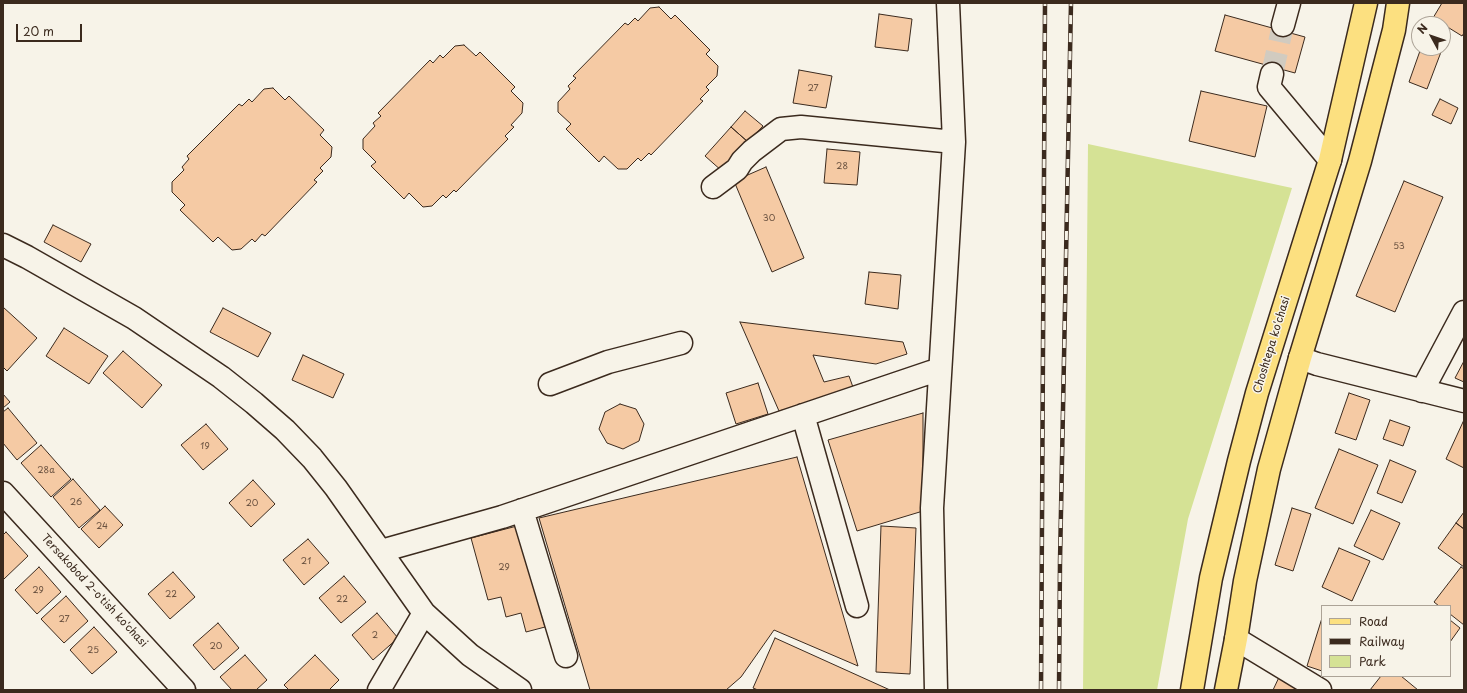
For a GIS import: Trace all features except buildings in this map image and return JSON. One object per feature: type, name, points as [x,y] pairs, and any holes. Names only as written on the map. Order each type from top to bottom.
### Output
[{"type":"main road","name":"Choshtepa ko'chasi","points":[[1192,690],[1211,578],[1239,461],[1257,393],[1330,160],[1366,3]]},
{"type":"main road","points":[[1226,690],[1245,581],[1269,469],[1300,358],[1360,161],[1394,30],[1398,3]]},
{"type":"street","points":[[936,690],[932,508],[954,142],[948,3]]},
{"type":"street","points":[[1284,25],[1289,3]]},
{"type":"street","points":[[1272,74],[1269,87],[1330,160]]},
{"type":"street","points":[[713,187],[737,169],[742,161],[752,151],[780,129],[801,127],[954,142]]},
{"type":"street","points":[[3,245],[27,257],[134,318],[221,377],[286,430],[312,458],[336,488],[424,613],[470,655],[520,690]]},
{"type":"street","points":[[1422,391],[1464,312]]},
{"type":"street","points":[[550,384],[608,362],[681,343]]},
{"type":"street","points":[[1300,358],[1317,364],[1464,402]]},
{"type":"street","points":[[381,551],[502,517],[931,372],[940,371]]},
{"type":"street","points":[[803,415],[857,606]]},
{"type":"street","name":"Tersakobod 2-o'tish ko'chasi","points":[[3,493],[184,690]]},
{"type":"street","points":[[522,510],[566,656]]},
{"type":"street","points":[[379,690],[424,613]]},
{"type":"street","points":[[1236,639],[1320,690]]},
{"type":"green space","points":[[1088,144],[1292,188],[1188,519],[1157,690],[1083,690]]},
{"type":"tunnel","points":[[1272,74],[1283,25]]},
{"type":"railway","points":[[1041,690],[1045,3]]},
{"type":"railway","points":[[1059,690],[1060,561],[1071,3]]}]
